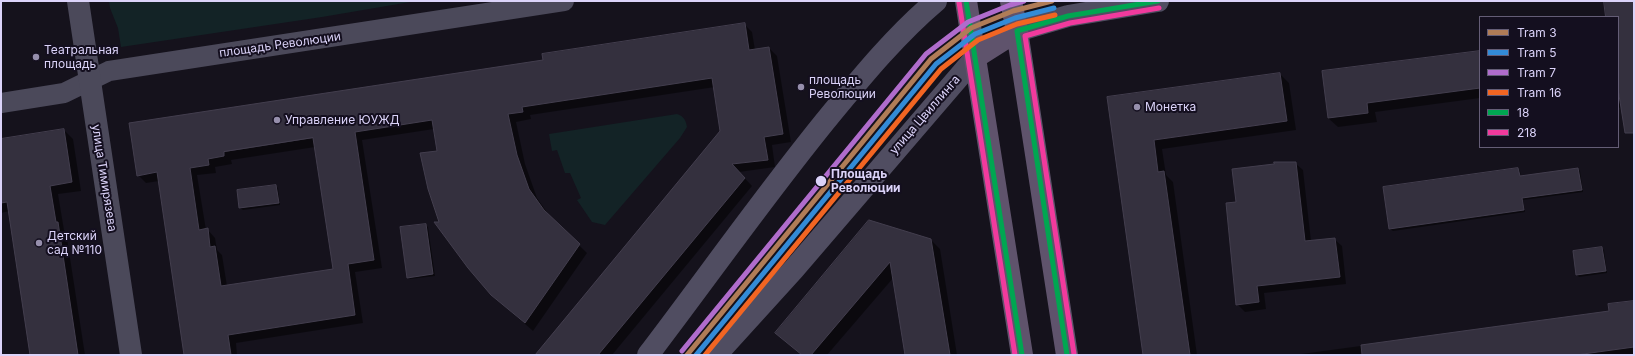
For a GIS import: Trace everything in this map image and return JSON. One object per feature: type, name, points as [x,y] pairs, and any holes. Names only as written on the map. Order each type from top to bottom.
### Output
[{"type":"main road","points":[[648,355],[790,164],[854,86],[906,28],[936,1]]},
{"type":"main road","points":[[966,1],[1022,355]]},
{"type":"main road","points":[[1011,1],[1017,31],[1067,355]]},
{"type":"main road","name":"улица Цвиллинга","points":[[716,355],[794,268],[976,57],[1017,31],[1068,16],[1158,1]]},
{"type":"street","name":"улица Тимирязева","points":[[78,1],[131,355]]},
{"type":"street","name":"площадь Революции","points":[[1,103],[64,93],[113,70],[564,1]]},
{"type":"shaded area","points":[[109,1],[416,1],[322,17],[121,47],[118,28],[110,8]]},
{"type":"shaded area","points":[[677,114],[684,119],[687,127],[680,138],[605,225],[592,222],[577,200],[581,198],[570,173],[565,173],[557,150],[552,151],[549,134]]},
{"type":"building","points":[[1604,1],[1634,1],[1634,133],[1625,133],[1619,95],[1619,16],[1606,16]]},
{"type":"building","points":[[745,23],[749,50],[769,47],[783,134],[764,137],[768,160],[732,164],[745,178],[598,355],[535,355],[720,131],[712,78],[522,107],[523,112],[508,114],[517,155],[529,189],[544,210],[580,244],[525,323],[491,295],[468,268],[434,222],[439,222],[428,189],[420,153],[437,151],[432,120],[355,132],[374,260],[348,264],[355,315],[228,335],[231,355],[184,355],[157,172],[137,176],[129,123],[543,60],[542,54]],"holes":[[[313,138],[333,269],[221,286],[215,246],[210,247],[208,228],[199,230],[190,168],[209,165],[208,159],[224,156],[224,152]]]},
{"type":"building","points":[[1479,51],[1479,88],[1367,103],[1368,113],[1328,118],[1322,71]]},
{"type":"building","points":[[1280,73],[1287,121],[1154,140],[1158,172],[1164,171],[1190,355],[1143,355],[1107,97]]},
{"type":"building","points":[[64,129],[72,182],[50,186],[56,222],[58,222],[78,355],[30,355],[7,202],[1,203],[1,139]]},
{"type":"building","points":[[1274,162],[1296,162],[1305,241],[1335,238],[1340,277],[1257,286],[1259,302],[1236,305],[1226,203],[1236,202],[1232,169],[1274,164]]},
{"type":"building","points":[[1518,168],[1520,176],[1578,168],[1582,190],[1522,198],[1524,210],[1389,229],[1383,187]]},
{"type":"building","points":[[276,185],[279,203],[239,208],[237,190]]},
{"type":"building","points":[[869,220],[931,239],[950,355],[905,355],[890,262],[811,355],[802,355],[775,333]]},
{"type":"building","points":[[426,224],[433,274],[407,278],[400,227]]},
{"type":"building","points":[[1602,247],[1606,271],[1576,275],[1573,251]]},
{"type":"building","points":[[1634,301],[1634,347],[1576,355],[1362,355],[1361,345],[1609,311],[1608,304]]},
{"type":"tram line","name":"7","points":[[682,351],[926,54],[968,22],[1024,1]]},
{"type":"tram line","name":"3","points":[[687,355],[931,59],[971,28],[1013,11],[1052,1]]},
{"type":"tram line","name":"5","points":[[696,355],[936,64],[975,34],[1015,18],[1054,8]]},
{"type":"tram line","name":"16","points":[[705,355],[941,69],[978,40],[1017,24],[1055,15]]},
{"type":"transit line","name":"18","points":[[966,1],[1022,355]]},
{"type":"transit line","name":"18","points":[[1067,355],[1017,31],[1068,16],[1158,1]]},
{"type":"transit line","name":"218","points":[[959,2],[1015,355]]},
{"type":"transit line","name":"218","points":[[1074,354],[1025,36],[1070,23],[1159,8]]},
{"type":"place","name":"Театральная площадь","points":[[36,57]]},
{"type":"place","name":"площадь Революции","points":[[801,87]]},
{"type":"place","name":"Монетка","points":[[1137,107]]},
{"type":"place","name":"Управление ЮУЖД","points":[[277,120]]},
{"type":"place","name":"Площадь Революции","points":[[821,181]]},
{"type":"place","name":"Детский сад №110","points":[[39,243]]}]
